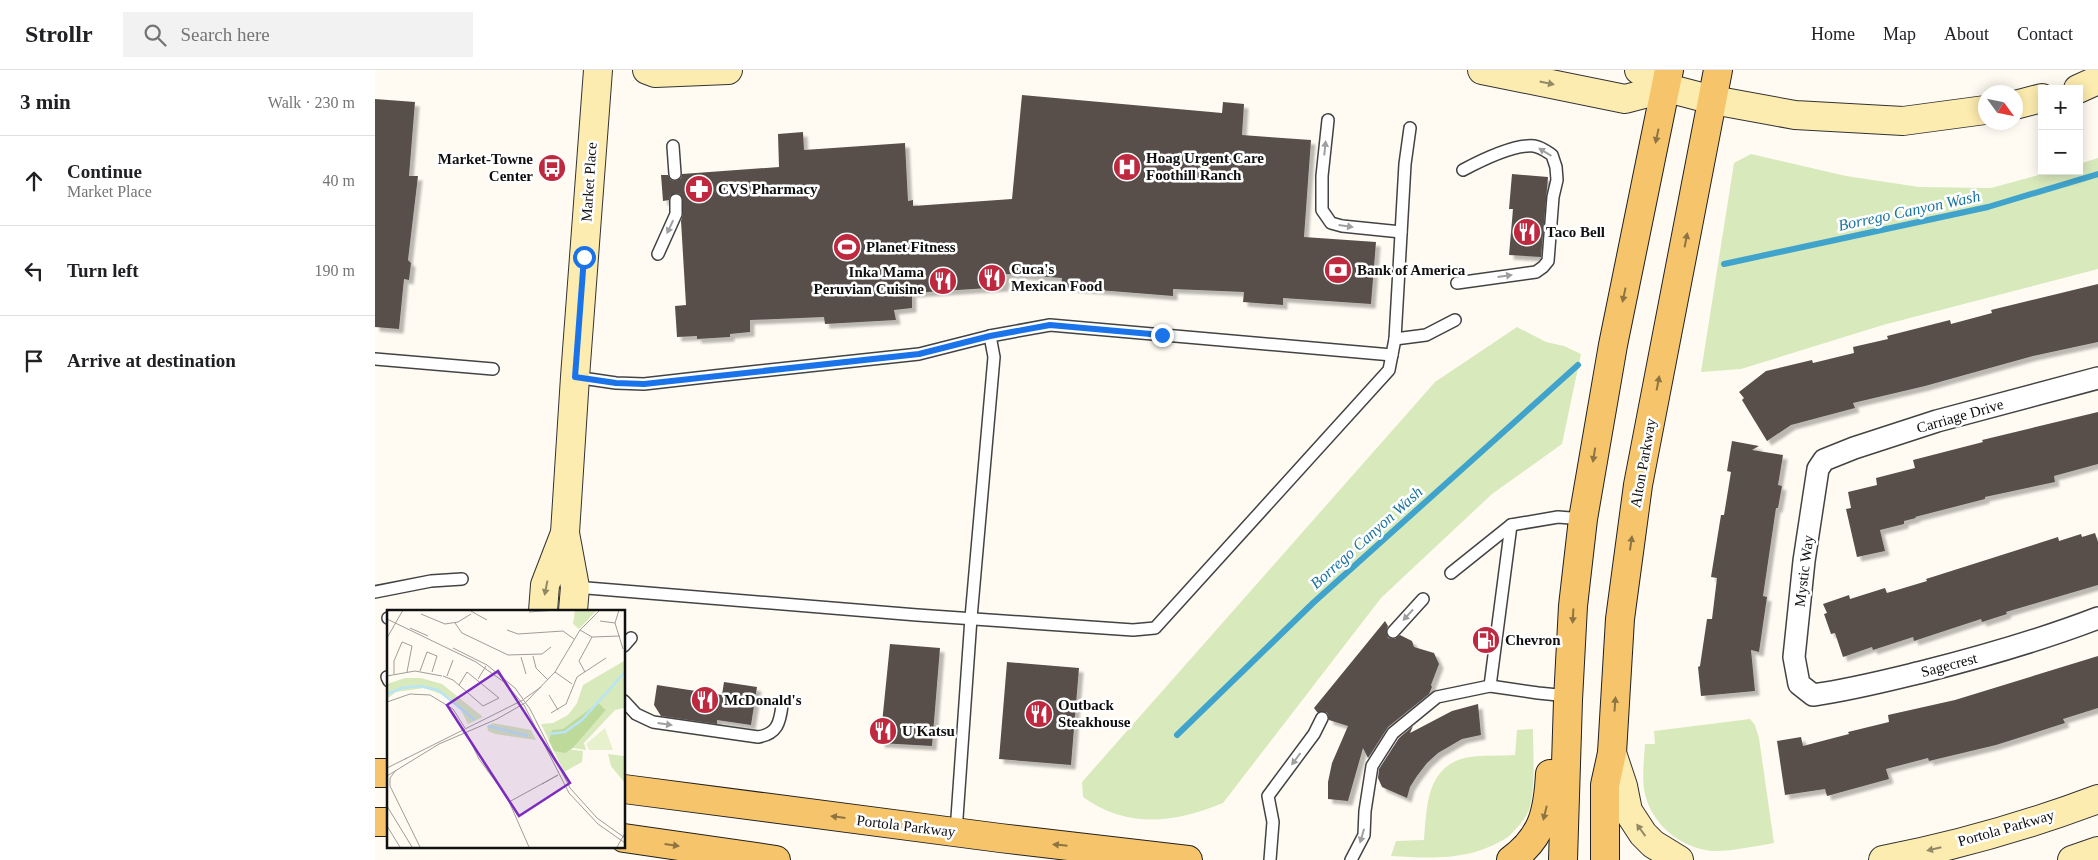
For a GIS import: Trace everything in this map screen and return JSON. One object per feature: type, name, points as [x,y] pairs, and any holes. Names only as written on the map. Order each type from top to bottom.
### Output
[{"type":"main road","name":"Alton Parkway","points":[[1605,860],[1605,785],[1612,753],[1621,619],[1638,485],[1718,70]]},
{"type":"main road","points":[[1563,860],[1573,606],[1583,519],[1613,345],[1668,79]]},
{"type":"main road","points":[[1511,860],[1528,846],[1542,824],[1549,799],[1553,722],[1568,698]]},
{"type":"main road","name":"Portola Parkway","points":[[625,789],[1188,860]]},
{"type":"main road","points":[[625,838],[776,860]]},
{"type":"street","name":"Market Place","points":[[574,599],[565,533],[598,70]]},
{"type":"street","points":[[647,70],[655,72],[728,70]]},
{"type":"street","points":[[1482,70],[1625,99],[1668,79]]},
{"type":"street","points":[[1639,70],[1668,79],[1713,100],[1795,115],[1903,121],[1978,111]]},
{"type":"street","points":[[2083,86],[2098,80]]},
{"type":"street","points":[[2023,103],[2038,99]]},
{"type":"street","name":"Carriage Drive","points":[[1824,460],[1853,448],[1937,421],[2098,378]]},
{"type":"street","name":"Mystic Way","points":[[1799,684],[1794,657],[1804,561],[1818,470],[1824,460]]},
{"type":"street","name":"Market Place","points":[[543,610],[545,585],[565,533]]},
{"type":"street","name":"Sagecrest","points":[[1799,684],[1813,695],[1846,690],[1965,661],[2064,631],[2098,618]]},
{"type":"street","points":[[1612,753],[1623,786],[1628,811],[1643,834],[1653,844],[1666,854],[1679,860]]},
{"type":"street","name":"Portola Parkway","points":[[1883,860],[1984,835],[2098,799]]},
{"type":"street","points":[[2072,860],[2098,851]]},
{"type":"lane","points":[[1328,120],[1322,176],[1322,210],[1331,223],[1401,232]]},
{"type":"lane","points":[[574,599],[971,618],[1133,630],[1155,628],[1389,370],[1395,339],[1405,164],[1410,128]]},
{"type":"lane","points":[[673,146],[675,174]]},
{"type":"lane","points":[[1457,283],[1536,272],[1543,267],[1548,260],[1553,197],[1557,180],[1552,155],[1533,146],[1516,149],[1480,161],[1463,170]]},
{"type":"lane","points":[[657,254],[676,214],[676,200]]},
{"type":"lane","points":[[1395,339],[1426,335],[1455,320]]},
{"type":"lane","points":[[575,377],[616,383],[644,384],[919,354],[990,336],[1050,325],[1392,355]]},
{"type":"lane","points":[[956,832],[971,618],[994,357],[990,336]]},
{"type":"lane","points":[[375,358],[493,369]]},
{"type":"lane","points":[[1451,573],[1511,525],[1558,517],[1583,519]]},
{"type":"lane","points":[[1490,686],[1511,525]]},
{"type":"lane","points":[[375,592],[431,581],[462,579]]},
{"type":"lane","points":[[1393,632],[1423,599]]},
{"type":"lane","points":[[1351,860],[1364,835],[1365,811],[1372,766],[1393,733],[1437,697],[1490,686],[1568,698]]},
{"type":"lane","points":[[625,702],[636,714],[653,722],[758,737],[767,736],[776,730],[780,722],[782,705]]},
{"type":"lane","points":[[1270,860],[1273,822],[1268,796],[1314,734],[1322,718]]},
{"type":"green space","points":[[1751,154],[1846,176],[1919,187],[1991,188],[2038,175],[2083,175],[2083,163],[2098,158],[2098,269],[1883,325],[1741,369],[1701,372],[1734,163]]},
{"type":"green space","points":[[1517,327],[1546,342],[1564,346],[1581,354],[1562,444],[1492,494],[1381,598],[1223,803],[1187,815],[1151,820],[1117,814],[1083,797],[1082,782],[1435,382]]},
{"type":"green space","points":[[1750,719],[1755,725],[1759,738],[1774,843],[1734,850],[1712,851],[1690,846],[1680,841],[1663,827],[1650,808],[1646,798],[1643,778],[1645,744],[1655,744],[1654,731]]},
{"type":"green space","points":[[1533,729],[1533,780],[1529,810],[1517,828],[1508,837],[1494,845],[1467,854],[1423,858],[1391,856],[1396,841],[1424,840],[1426,814],[1431,789],[1444,769],[1455,761],[1469,757],[1515,755],[1517,730]]},
{"type":"building","points":[[1022,95],[1222,113],[1223,102],[1244,104],[1242,135],[1311,140],[1304,237],[1376,242],[1371,304],[1283,298],[1283,305],[1243,302],[1244,292],[1173,289],[1173,296],[1061,287],[1062,278],[1006,274],[1004,287],[912,293],[912,308],[894,310],[896,320],[825,324],[824,317],[750,320],[750,332],[730,334],[730,337],[697,339],[697,336],[677,337],[675,306],[686,305],[681,221],[683,200],[680,194],[676,193],[670,196],[669,200],[663,201],[661,175],[668,175],[671,180],[676,181],[681,178],[682,174],[779,167],[778,134],[803,132],[804,150],[905,143],[908,201],[913,200],[913,206],[1012,199]]},
{"type":"building","points":[[375,99],[415,102],[409,176],[418,176],[408,260],[411,263],[409,280],[404,279],[399,329],[375,327]]},
{"type":"building","name":"Taco Bell","points":[[1512,174],[1548,177],[1541,257],[1509,255],[1513,209],[1509,209]]},
{"type":"building","points":[[2098,284],[2098,342],[2033,356],[1925,386],[1853,403],[1855,408],[1791,425],[1767,441],[1739,392],[1766,371],[1812,360],[1813,363],[1854,353],[1853,347],[1888,339],[1887,336],[1950,320],[1951,324],[1992,313],[1991,310]]},
{"type":"building","points":[[2098,412],[2098,464],[2054,476],[2055,482],[1985,497],[1985,499],[1915,517],[1904,521],[1904,524],[1880,530],[1885,551],[1857,557],[1846,509],[1851,508],[1848,492],[1877,485],[1876,478],[1915,468],[1913,460],[1983,442],[1982,440]]},
{"type":"building","points":[[1732,441],[1759,446],[1752,450],[1783,455],[1778,485],[1782,486],[1778,508],[1776,508],[1763,596],[1767,597],[1759,652],[1751,650],[1755,691],[1701,696],[1698,667],[1700,666],[1707,619],[1712,619],[1717,578],[1711,577],[1721,515],[1724,515],[1731,472],[1727,471]]},
{"type":"building","points":[[2095,533],[2098,542],[2098,585],[2006,612],[2007,614],[1982,622],[1981,619],[1914,641],[1913,637],[1873,650],[1872,647],[1843,657],[1835,633],[1831,634],[1824,614],[1827,613],[1823,604],[1849,595],[1850,599],[1885,588],[1887,593],[2058,537],[2059,541],[2081,534],[2082,537]]},
{"type":"building","points":[[1385,621],[1388,626],[1386,631],[1388,638],[1395,639],[1400,635],[1412,641],[1414,647],[1434,653],[1439,664],[1431,685],[1432,687],[1429,694],[1388,727],[1368,758],[1363,748],[1348,801],[1328,799],[1328,782],[1332,763],[1348,726],[1329,720],[1326,712],[1317,712],[1314,708]]},
{"type":"building","points":[[890,644],[940,648],[932,746],[880,743]]},
{"type":"building","points":[[2098,656],[2098,708],[2063,719],[2065,723],[1996,745],[1929,761],[1928,758],[1886,769],[1889,779],[1827,796],[1825,789],[1785,795],[1777,741],[1801,737],[1803,746],[1849,734],[1848,732],[1889,722],[1888,715],[1955,700]]},
{"type":"building","name":"Outback Steakhouse","points":[[1007,662],[1079,668],[1071,765],[999,759]]},
{"type":"building","name":"McDonald's","points":[[724,682],[757,687],[751,725],[717,720],[717,724],[661,716],[654,705],[657,685],[722,695]]},
{"type":"building","points":[[1478,704],[1481,735],[1462,739],[1438,753],[1417,776],[1410,787],[1407,798],[1382,787],[1378,778],[1379,769],[1399,738],[1413,726],[1410,733],[1452,711]]},
{"type":"waterway","name":"Borrego Canyon Wash","points":[[1724,264],[1988,207],[2098,174]]},
{"type":"waterway","name":"Borrego Canyon Wash","points":[[1177,735],[1313,603],[1578,365]]},
{"type":"place","name":"Hoag Urgent Care Foothill Ranch","points":[[1127,167]]},
{"type":"place","name":"Market-Towne Center","points":[[552,168]]},
{"type":"place","name":"CVS Pharmacy","points":[[699,189]]},
{"type":"place","name":"Taco Bell","points":[[1527,232]]},
{"type":"place","name":"Planet Fitness","points":[[847,247]]},
{"type":"place","name":"Bank of America","points":[[1338,270]]},
{"type":"place","name":"Cuca's Mexican Food","points":[[992,278]]},
{"type":"place","name":"Inka Mama Peruvian Cuisine","points":[[943,281]]},
{"type":"place","name":"Chevron","points":[[1486,640]]},
{"type":"place","name":"McDonald's","points":[[705,700]]},
{"type":"place","name":"Outback Steakhouse","points":[[1039,714]]},
{"type":"place","name":"U Katsu","points":[[883,731]]},
{"type":"route","points":[[584,257],[575,377],[616,383],[644,384],[919,354],[990,336],[1050,325],[1162,335]]}]
